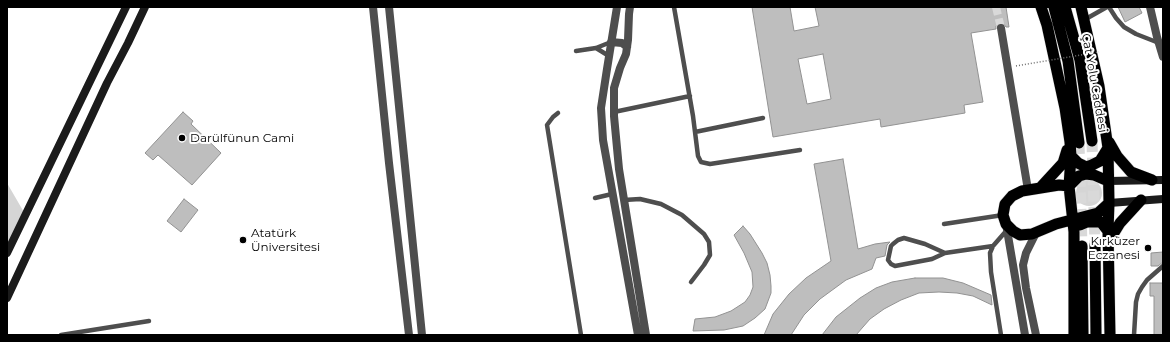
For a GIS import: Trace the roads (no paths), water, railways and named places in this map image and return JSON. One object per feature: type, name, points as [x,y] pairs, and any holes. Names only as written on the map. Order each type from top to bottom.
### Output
[{"type":"highway","points":[[1041,7],[1047,25],[1074,143],[1071,156],[1069,186],[1074,232],[1074,335]]},
{"type":"highway","name":"Çat Yolu Caddesi","points":[[1054,7],[1068,61],[1074,143]]},
{"type":"highway","name":"Çat Yolu Caddesi","points":[[1065,7],[1080,60],[1092,141]]},
{"type":"highway","points":[[1081,7],[1099,86],[1107,143],[1110,203],[1108,236],[1110,335]]},
{"type":"highway","points":[[1040,188],[1063,163],[1074,143]]},
{"type":"highway","points":[[1071,156],[1078,163],[1086,167],[1092,165],[1100,161],[1107,143]]},
{"type":"highway","points":[[1107,143],[1116,156],[1131,172],[1152,180]]},
{"type":"highway","points":[[1069,186],[1078,176],[1086,174],[1094,174],[1108,181]]},
{"type":"highway","points":[[1069,186],[1059,185],[1022,191],[1012,196],[1005,204],[1005,223],[1013,231],[1020,235],[1032,234],[1056,224],[1098,213],[1110,203]]},
{"type":"highway","points":[[1108,236],[1141,200]]},
{"type":"highway","points":[[1074,232],[1079,226],[1087,222],[1101,222],[1108,236]]},
{"type":"highway","points":[[1096,245],[1096,335]]},
{"type":"highway","points":[[1082,246],[1083,335]]},
{"type":"main road","points":[[7,253],[126,7]]},
{"type":"main road","points":[[7,298],[107,84],[145,7]]},
{"type":"main road","points":[[1108,181],[1163,180]]},
{"type":"main road","points":[[1110,203],[1163,198]]},
{"type":"street","points":[[373,7],[409,335]]},
{"type":"street","points":[[389,7],[422,335]]},
{"type":"street","points":[[617,7],[601,108],[603,140],[638,335]]},
{"type":"street","points":[[630,7],[626,54],[614,88],[614,112],[619,169],[646,335]]},
{"type":"street","points":[[1150,7],[1163,56]]},
{"type":"street","points":[[1001,28],[1028,190]]},
{"type":"street","points":[[611,42],[622,43],[627,47]]},
{"type":"street","points":[[609,56],[616,60],[623,60]]},
{"type":"street","points":[[1005,223],[1025,335]]},
{"type":"street","points":[[1036,233],[1026,253],[1023,265],[1026,288],[1036,335]]},
{"type":"lane","points":[[674,7],[690,96],[698,156],[701,162],[710,164],[800,150]]},
{"type":"lane","points":[[1084,20],[1108,7],[1124,27],[1136,34],[1159,43]]},
{"type":"lane","points":[[576,51],[596,48],[611,42]]},
{"type":"lane","points":[[596,48],[609,56]]},
{"type":"lane","points":[[614,112],[690,96]]},
{"type":"lane","points":[[558,113],[547,125],[581,335]]},
{"type":"lane","points":[[695,132],[763,118]]},
{"type":"lane","points":[[595,198],[612,194]]},
{"type":"lane","points":[[624,200],[640,199],[661,204],[682,215],[704,234],[709,242],[710,256],[691,282]]},
{"type":"lane","points":[[944,224],[1005,223],[990,253],[990,272],[1001,335]]},
{"type":"lane","points":[[945,253],[925,244],[904,238],[898,240],[891,246],[888,260],[895,266],[932,259],[945,253],[993,246]]},
{"type":"lane","points":[[1134,335],[1136,302],[1138,294],[1148,280],[1163,266]]},
{"type":"lane","points":[[62,335],[149,321]]},
{"type":"tunnel","points":[[996,7],[1001,28]]},
{"type":"tunnel","points":[[1092,141],[1095,245]]},
{"type":"tunnel","points":[[1079,143],[1082,246]]},
{"type":"place","name":"Darülfünun Cami","points":[[182,138]]},
{"type":"place","name":"Atatürk Üniversitesi","points":[[243,240]]},
{"type":"place","name":"Kırküzer Eczanesi","points":[[1148,248]]}]
